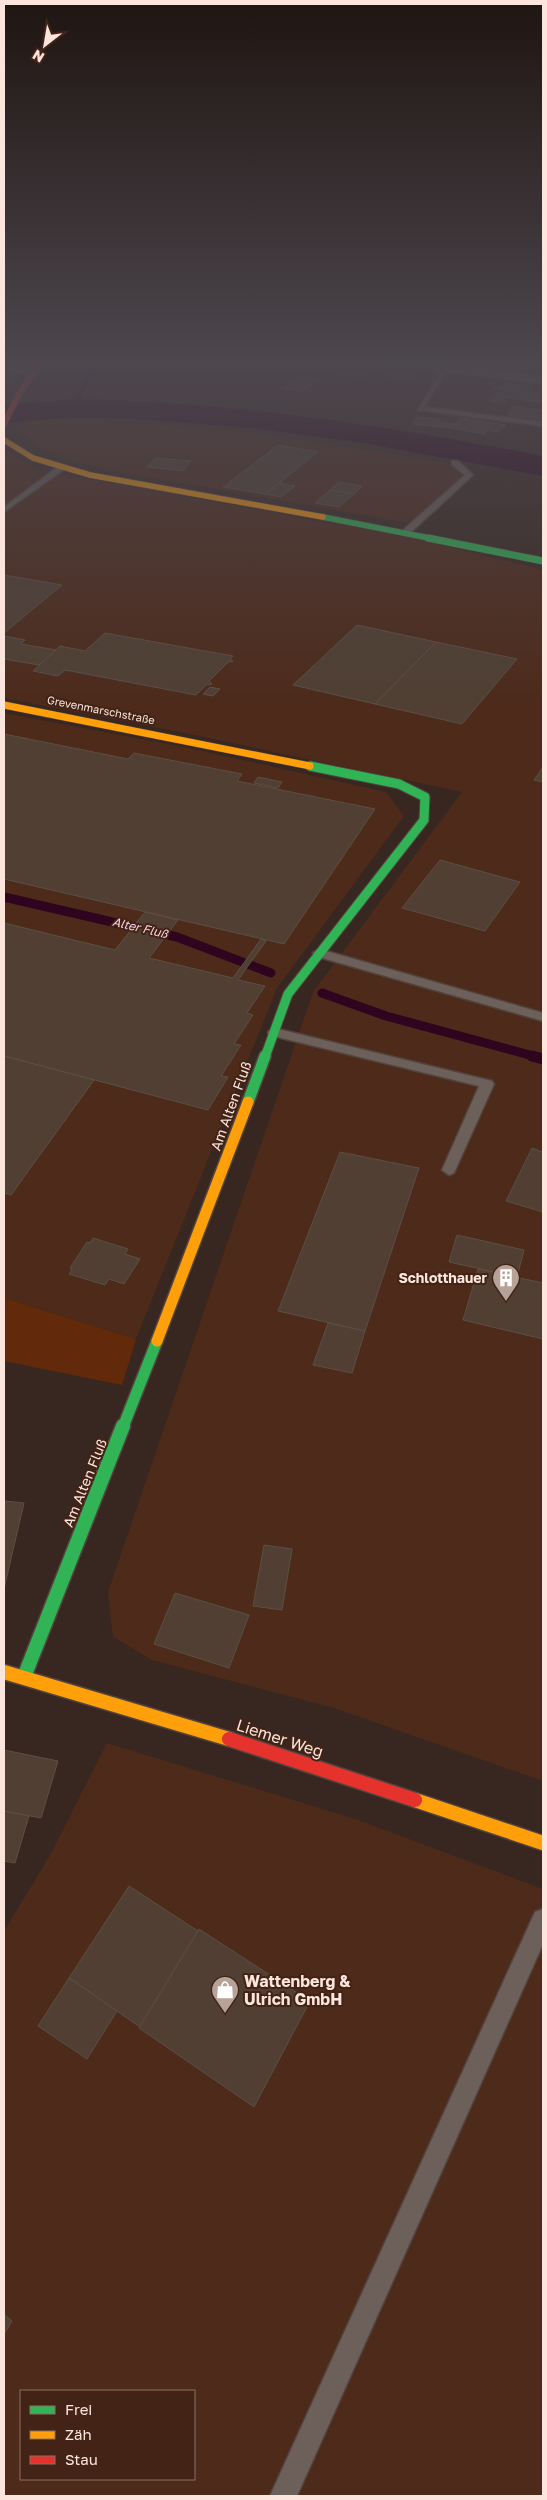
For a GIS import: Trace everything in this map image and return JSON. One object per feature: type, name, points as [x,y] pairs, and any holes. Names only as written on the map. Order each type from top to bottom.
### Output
[{"type":"street","points":[[99,477],[406,532],[543,561]]},
{"type":"street","name":"Grevenmarschstraße","points":[[4,704],[193,741]]},
{"type":"street","name":"Am Alten Fluß","points":[[24,1677],[180,1284],[288,994],[424,820],[425,797],[399,784],[193,741]]},
{"type":"street","name":"Liemer Weg","points":[[4,1672],[273,1752],[543,1843]]},
{"type":"lane","points":[[4,510],[50,477]]},
{"type":"lane","points":[[406,532],[467,477]]},
{"type":"lane","points":[[319,954],[543,1017]]},
{"type":"lane","points":[[274,1032],[487,1084],[449,1170]]},
{"type":"lane","points":[[284,2496],[543,1920]]},
{"type":"shaded area","points":[[4,477],[76,477],[416,539],[543,570],[543,1781],[334,1708],[152,1660],[113,1637],[108,1592],[313,992],[462,792],[190,734],[4,698]]},
{"type":"shaded area","points":[[145,477],[461,477],[409,523]]},
{"type":"shaded area","points":[[4,713],[189,748],[386,792],[404,816],[277,988],[136,1339],[4,1298]]},
{"type":"shaded area","points":[[4,1298],[136,1339],[122,1385],[4,1361]]},
{"type":"shaded area","points":[[107,1743],[358,1820],[543,1889],[543,2496],[4,2496],[4,1931],[49,1857]]},
{"type":"building","points":[[237,477],[287,477],[265,494],[223,487]]},
{"type":"building","points":[[339,482],[362,486],[354,494],[330,490]]},
{"type":"building","points":[[279,483],[295,486],[281,497],[265,494]]},
{"type":"building","points":[[330,490],[354,494],[339,507],[315,503]]},
{"type":"building","points":[[4,575],[62,585],[4,633]]},
{"type":"building","points":[[357,625],[436,642],[375,704],[293,685]]},
{"type":"building","points":[[105,633],[233,656],[230,659],[233,661],[228,662],[209,681],[212,684],[206,685],[196,695],[65,670],[58,676],[33,671],[60,646],[85,651]]},
{"type":"building","points":[[4,636],[25,640],[21,644],[56,650],[39,665],[4,659]]},
{"type":"building","points":[[436,642],[517,659],[462,724],[375,704]]},
{"type":"building","points":[[210,687],[220,689],[213,696],[203,694]]},
{"type":"building","points":[[4,734],[128,759],[134,753],[242,774],[237,781],[375,809],[284,944],[4,879]]},
{"type":"building","points":[[543,767],[543,782],[534,780]]},
{"type":"building","points":[[258,777],[282,782],[278,788],[254,783]]},
{"type":"building","points":[[440,860],[520,882],[485,931],[402,908]]},
{"type":"building","points":[[145,912],[178,920],[149,958],[233,978],[261,939],[266,941],[238,980],[265,986],[247,1013],[253,1015],[234,1044],[241,1045],[221,1076],[228,1077],[208,1110],[4,1056],[4,923],[115,950]]},
{"type":"building","points":[[4,1056],[94,1080],[11,1195],[4,1193]]},
{"type":"building","points":[[532,1148],[543,1152],[543,1212],[506,1201]]},
{"type":"building","points":[[340,1152],[419,1168],[365,1331],[278,1311]]},
{"type":"building","points":[[457,1235],[524,1250],[517,1277],[449,1262]]},
{"type":"building","points":[[93,1238],[128,1249],[125,1254],[140,1259],[124,1284],[109,1279],[105,1285],[69,1274],[72,1269],[70,1268],[87,1242],[90,1243]]},
{"type":"building","name":"Schlotthauer","points":[[478,1269],[543,1283],[543,1339],[463,1320]]},
{"type":"building","points":[[328,1323],[365,1331],[352,1373],[313,1365]]},
{"type":"building","points":[[4,1501],[24,1503],[4,1589]]},
{"type":"building","points":[[264,1545],[292,1549],[282,1610],[253,1606]]},
{"type":"building","points":[[175,1593],[249,1615],[229,1668],[154,1644]]},
{"type":"building","points":[[4,1750],[58,1761],[41,1818],[4,1811]]},
{"type":"building","points":[[4,1811],[29,1816],[15,1863],[4,1861]]},
{"type":"building","points":[[129,1886],[198,1931],[140,2027],[69,1978]]},
{"type":"building","name":"Wattenberg & Ulrich GmbH","points":[[199,1929],[310,2001],[254,2107],[139,2028]]},
{"type":"building","points":[[69,1978],[117,2011],[87,2059],[38,2026]]},
{"type":"building","points":[[4,2314],[12,2321],[4,2334]]},
{"type":"waterway","name":"Alter Fluß","points":[[4,897],[177,937],[271,973]]},
{"type":"waterway","name":"Alter Fluß","points":[[322,993],[386,1016],[537,1057]]},
{"type":"waterway","name":"Alter Fluß","points":[[532,1056],[543,1059]]},
{"type":"traffic: fast","points":[[323,517],[543,561]]},
{"type":"traffic: fast","points":[[248,1102],[288,994],[424,820],[425,797],[399,784],[310,766]]},
{"type":"traffic: fast","points":[[24,1677],[157,1341]]},
{"type":"traffic: slow","points":[[99,477],[323,517]]},
{"type":"traffic: slow","points":[[4,705],[310,766]]},
{"type":"traffic: slow","points":[[157,1341],[248,1102]]},
{"type":"traffic: slow","points":[[4,1672],[229,1739]]},
{"type":"traffic: slow","points":[[415,1800],[543,1843]]},
{"type":"traffic: jam","points":[[229,1739],[415,1800]]},
{"type":"place","name":"Schlotthauer","points":[[506,1302]]},
{"type":"place","name":"Wattenberg & Ulrich GmbH","points":[[225,2014]]}]
